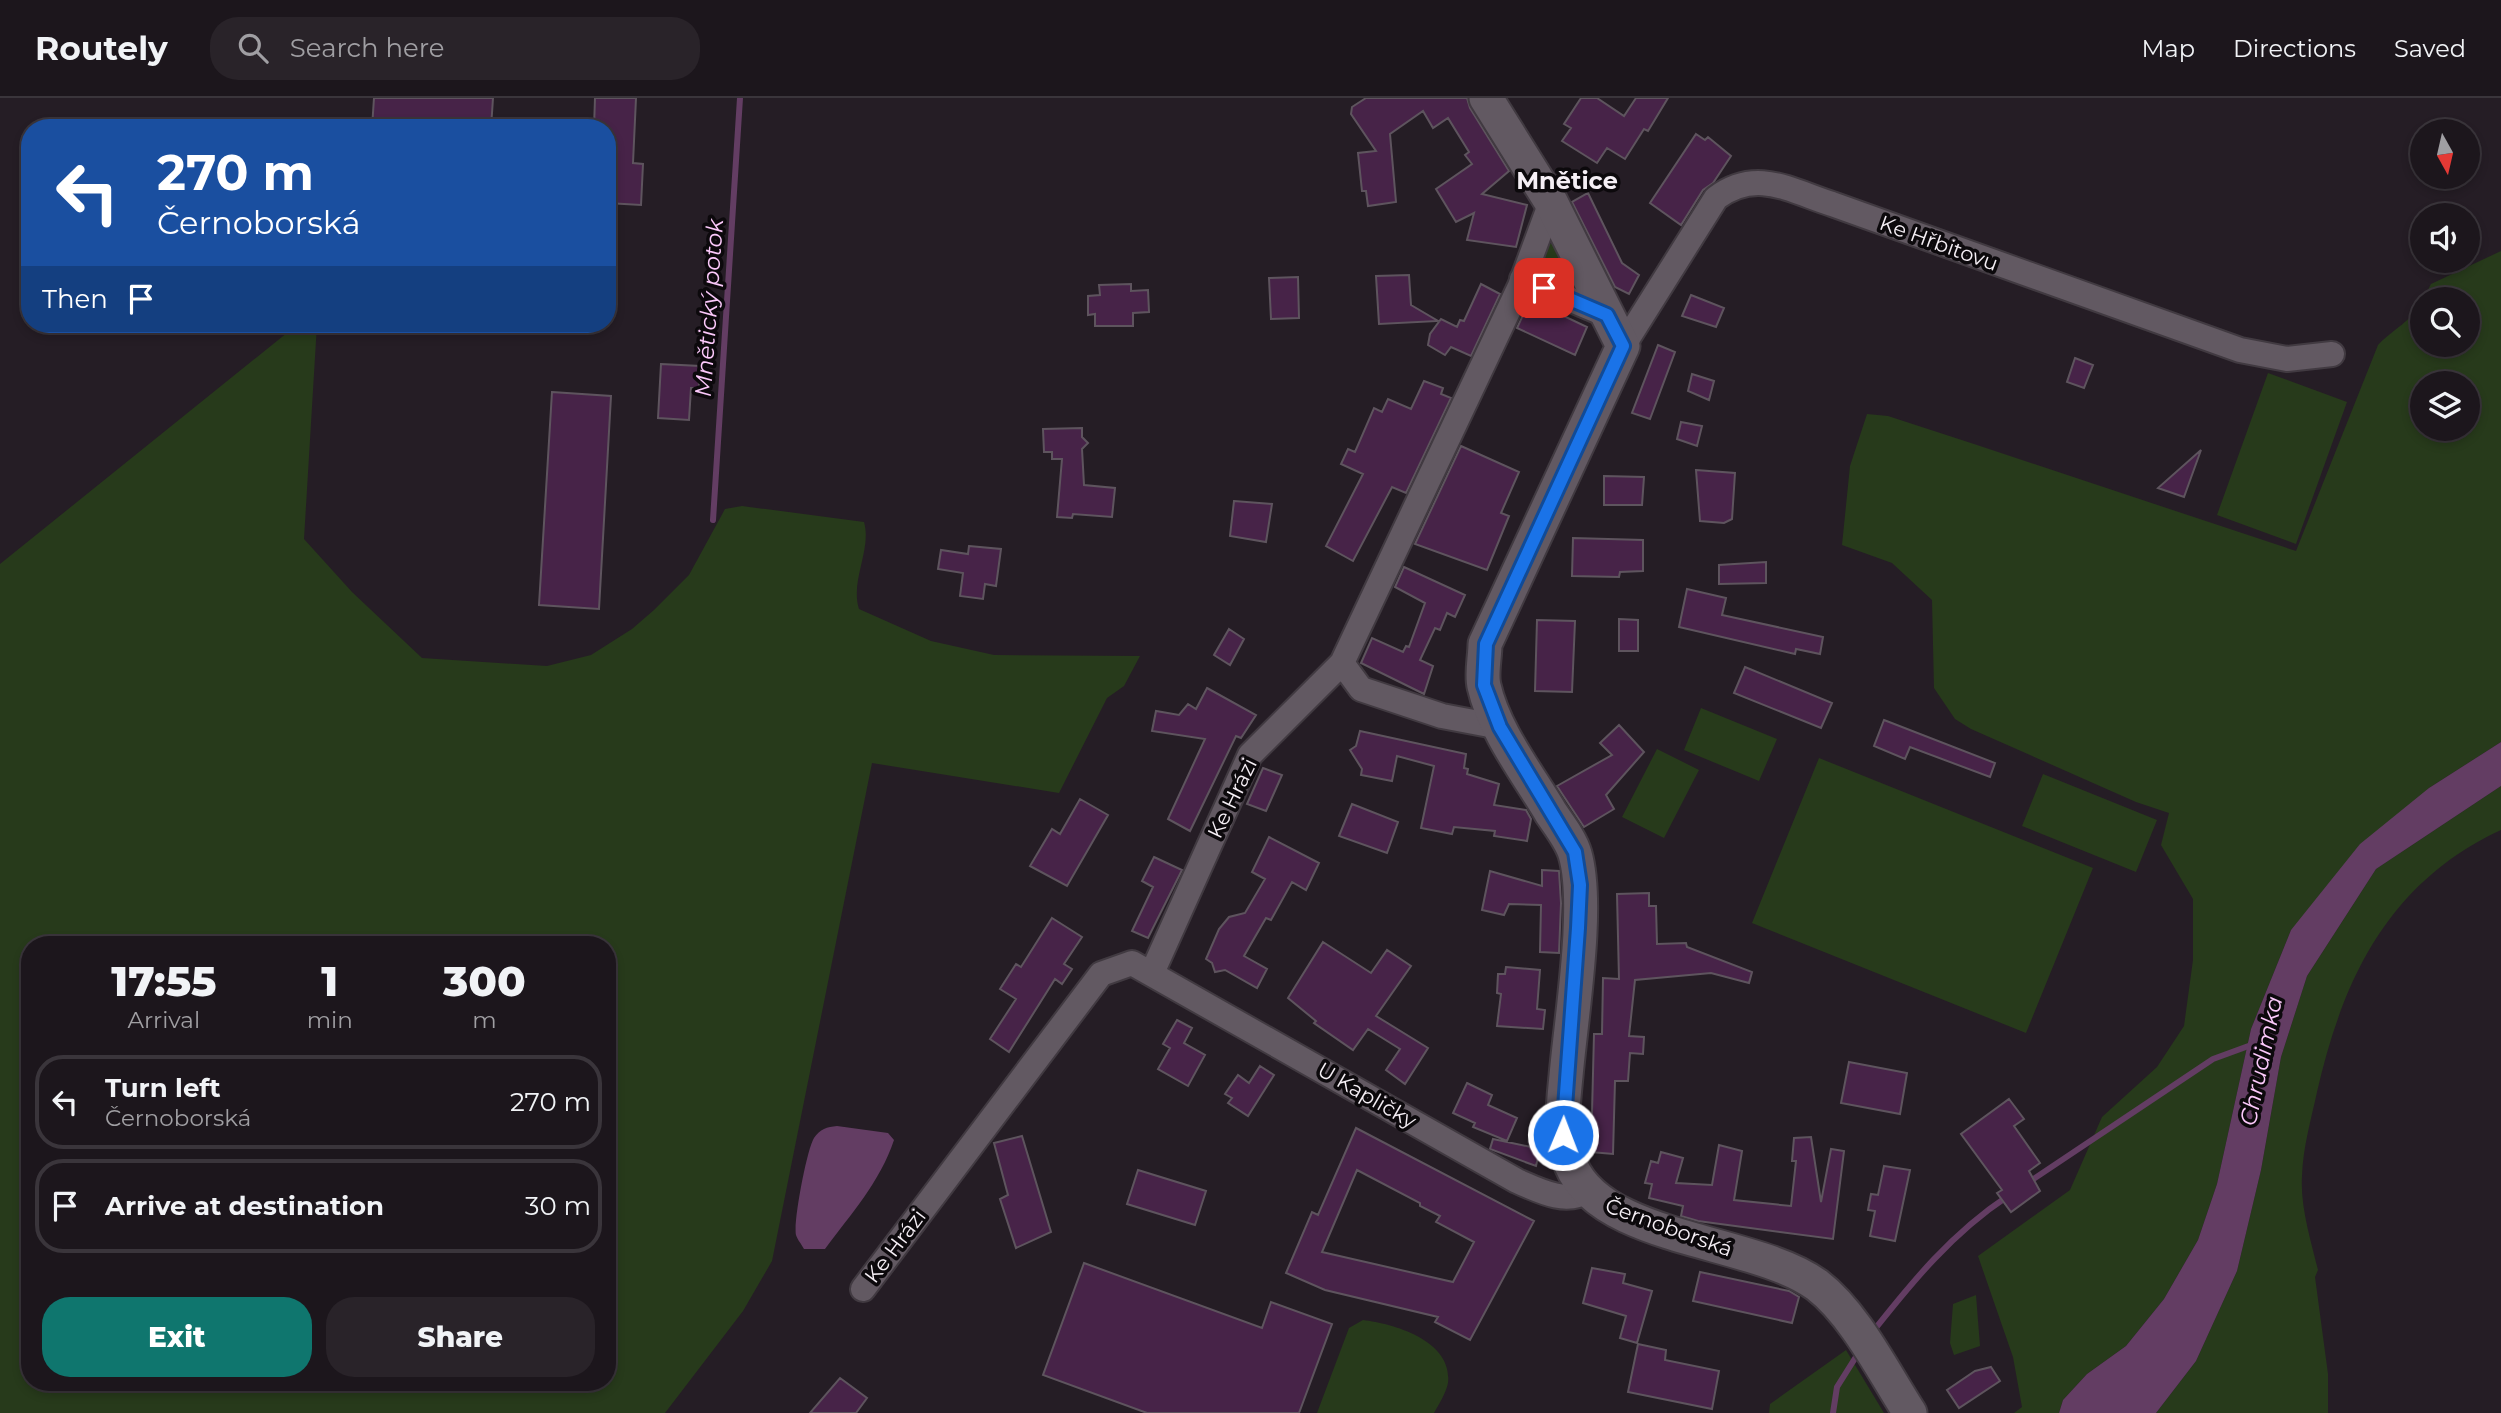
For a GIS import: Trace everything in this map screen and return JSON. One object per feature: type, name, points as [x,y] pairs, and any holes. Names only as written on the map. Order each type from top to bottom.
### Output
[{"type":"street","points":[[1486,98],[1551,201],[1623,346]]},
{"type":"street","name":"Ke Hřbitovu","points":[[1623,346],[1716,198],[1731,187],[1750,181],[1764,181],[2239,350],[2287,359],[2332,354]]},
{"type":"street","name":"Ke Hrázi","points":[[863,1289],[1101,974],[1132,963],[1152,973],[1250,755],[1342,663],[1522,279],[1551,201]]},
{"type":"street","points":[[1522,279],[1607,315]]},
{"type":"street","name":"Černoborská","points":[[1623,346],[1486,644],[1484,685],[1500,727],[1575,852],[1580,885],[1562,1115],[1566,1150],[1571,1167],[1587,1191],[1604,1205],[1627,1216],[1804,1277],[1846,1314],[1910,1413]]},
{"type":"street","points":[[1342,663],[1361,689],[1442,716],[1500,727]]},
{"type":"street","name":"U Kapličky","points":[[1152,973],[1517,1181],[1559,1196],[1577,1196],[1587,1191]]},
{"type":"green space","points":[[1554,243],[1572,275],[1568,280],[1539,268],[1549,244]]},
{"type":"green space","points":[[2501,251],[2501,742],[2429,788],[2291,930],[2251,1029],[2217,1184],[2198,1240],[2164,1299],[2126,1346],[2087,1374],[2063,1400],[2059,1413],[2014,1413],[2022,1407],[2013,1357],[1978,1256],[2070,1190],[2102,1117],[2157,1067],[2184,1026],[2193,960],[2193,899],[2161,845],[2169,813],[2136,802],[1971,729],[1955,719],[1934,688],[1932,600],[1892,563],[1842,545],[1850,466],[1867,414],[1888,416],[2296,551],[2378,345],[2410,317],[2410,357],[2480,357],[2480,287],[2429,287],[2454,273],[2480,273],[2480,261]]},
{"type":"green space","points":[[287,333],[316,333],[304,539],[352,592],[422,658],[547,666],[591,655],[632,629],[654,610],[689,575],[725,509],[742,506],[864,522],[865,543],[857,587],[859,609],[931,641],[994,655],[1140,656],[1124,686],[1107,698],[1059,793],[872,763],[772,1261],[743,1311],[665,1413],[0,1413],[0,564]]},
{"type":"green space","points":[[2268,373],[2347,402],[2296,544],[2217,515]]},
{"type":"green space","points":[[1701,708],[1777,739],[1759,781],[1684,750]]},
{"type":"green space","points":[[1657,749],[1699,770],[1664,838],[1622,817]]},
{"type":"green space","points":[[1819,758],[2093,868],[2026,1033],[1752,923]]},
{"type":"green space","points":[[2043,774],[2157,820],[2136,872],[2022,826]]},
{"type":"green space","points":[[2501,786],[2501,830],[2462,852],[2429,877],[2400,906],[2357,973],[2328,1050],[2306,1144],[2302,1187],[2318,1270],[2315,1277],[2328,1374],[2328,1413],[2156,1413],[2196,1361],[2237,1271],[2261,1170],[2281,1057],[2307,976],[2376,869]]},
{"type":"green space","points":[[1976,1295],[1980,1346],[1954,1355],[1950,1343],[1953,1304]]},
{"type":"green space","points":[[1363,1320],[1390,1326],[1419,1337],[1441,1356],[1447,1368],[1448,1383],[1434,1413],[1317,1413],[1349,1328]]},
{"type":"green space","points":[[1846,1350],[1884,1413],[1769,1413],[1770,1404]]},
{"type":"water","name":"Chrudimka","points":[[2501,742],[2501,786],[2376,869],[2307,976],[2281,1057],[2261,1170],[2237,1271],[2196,1361],[2156,1413],[2059,1413],[2063,1400],[2087,1374],[2126,1346],[2164,1299],[2198,1240],[2217,1184],[2251,1029],[2291,930],[2360,844],[2429,788]]},
{"type":"water","points":[[837,1126],[888,1133],[894,1140],[873,1184],[825,1249],[804,1249],[797,1237],[796,1228],[808,1156],[816,1135],[824,1129]]},
{"type":"building","points":[[374,98],[493,98],[492,119],[373,119]]},
{"type":"building","points":[[595,98],[636,98],[633,163],[643,164],[641,205],[616,204],[616,119],[594,119]]},
{"type":"building","points":[[1366,98],[1467,98],[1470,108],[1509,171],[1482,194],[1527,205],[1516,247],[1467,240],[1474,213],[1456,222],[1436,189],[1472,164],[1465,155],[1469,152],[1448,118],[1433,128],[1423,111],[1390,134],[1396,202],[1368,206],[1366,191],[1362,191],[1358,153],[1376,151],[1351,114],[1352,107]]},
{"type":"building","points":[[1581,98],[1597,98],[1624,116],[1636,98],[1668,98],[1648,131],[1644,129],[1625,159],[1607,148],[1597,163],[1562,141],[1571,128],[1564,124]]},
{"type":"building","points":[[1696,134],[1705,140],[1708,137],[1731,156],[1713,183],[1703,190],[1681,225],[1650,203]]},
{"type":"building","points":[[1588,193],[1622,263],[1639,275],[1629,294],[1615,287],[1572,202]]},
{"type":"building","points":[[1409,275],[1411,305],[1438,321],[1379,324],[1376,276]]},
{"type":"building","points":[[1298,277],[1299,318],[1271,319],[1269,278]]},
{"type":"building","points":[[1131,284],[1131,291],[1148,290],[1149,312],[1133,313],[1133,326],[1095,326],[1095,314],[1088,315],[1088,296],[1100,295],[1099,285]]},
{"type":"building","points":[[1481,284],[1500,294],[1471,356],[1451,347],[1445,355],[1428,345],[1430,334],[1441,319],[1457,327],[1460,320],[1464,321]]},
{"type":"building","points":[[1691,295],[1724,308],[1716,327],[1682,316]]},
{"type":"building","points":[[1530,300],[1587,327],[1575,355],[1517,328]]},
{"type":"building","points":[[1658,345],[1675,352],[1650,419],[1632,413]]},
{"type":"building","points":[[2075,358],[2093,365],[2084,388],[2067,382]]},
{"type":"building","points":[[661,364],[700,366],[699,388],[691,388],[689,420],[658,418]]},
{"type":"building","points":[[1692,374],[1714,381],[1709,400],[1688,391]]},
{"type":"building","points":[[1424,381],[1443,388],[1441,394],[1451,398],[1406,493],[1392,487],[1353,561],[1326,546],[1363,474],[1341,464],[1348,449],[1355,452],[1374,408],[1382,412],[1388,399],[1411,409]]},
{"type":"building","points":[[552,392],[611,396],[599,609],[539,605]]},
{"type":"building","points":[[1681,422],[1702,426],[1697,446],[1677,439]]},
{"type":"building","points":[[1082,428],[1082,437],[1088,443],[1082,449],[1084,485],[1115,488],[1112,517],[1073,514],[1072,518],[1057,517],[1062,459],[1052,459],[1052,452],[1044,452],[1043,429]]},
{"type":"building","points":[[1461,446],[1519,472],[1501,513],[1509,516],[1487,570],[1415,544]]},
{"type":"building","points":[[2201,450],[2184,497],[2158,488]]},
{"type":"building","points":[[1696,470],[1735,473],[1732,519],[1724,523],[1700,521]]},
{"type":"building","points":[[1604,476],[1644,477],[1642,505],[1604,505]]},
{"type":"building","points":[[1234,501],[1272,504],[1266,542],[1230,536]]},
{"type":"building","points":[[1573,538],[1643,540],[1643,571],[1620,572],[1619,577],[1572,576]]},
{"type":"building","points":[[969,546],[1001,549],[996,586],[985,584],[983,599],[960,596],[963,573],[938,569],[941,550],[968,554]]},
{"type":"building","points":[[1766,562],[1766,583],[1719,584],[1719,565]]},
{"type":"building","points":[[1404,567],[1465,595],[1455,617],[1447,613],[1440,630],[1435,628],[1420,660],[1433,666],[1424,694],[1361,663],[1372,638],[1403,652],[1406,646],[1409,647],[1425,603],[1395,587]]},
{"type":"building","points":[[1687,589],[1726,598],[1722,615],[1823,637],[1820,654],[1796,649],[1795,654],[1679,627]]},
{"type":"building","points":[[1619,619],[1638,620],[1638,651],[1619,651]]},
{"type":"building","points":[[1537,620],[1575,621],[1572,692],[1535,691]]},
{"type":"building","points":[[1229,629],[1244,639],[1230,665],[1214,655]]},
{"type":"building","points":[[1745,667],[1832,703],[1821,728],[1734,693]]},
{"type":"building","points":[[1207,688],[1256,715],[1241,738],[1236,736],[1190,831],[1168,819],[1205,739],[1152,731],[1156,711],[1179,715],[1188,704],[1196,709]]},
{"type":"building","points":[[1884,720],[1995,763],[1990,777],[1910,747],[1905,759],[1874,746]]},
{"type":"building","points":[[1619,725],[1644,752],[1606,795],[1614,809],[1584,827],[1557,786],[1612,755],[1600,743]]},
{"type":"building","points":[[1360,731],[1466,754],[1464,768],[1468,769],[1467,774],[1499,784],[1494,805],[1526,810],[1531,819],[1527,841],[1494,836],[1495,831],[1454,827],[1452,834],[1421,828],[1434,766],[1397,756],[1392,781],[1361,775],[1362,769],[1350,750],[1356,746]]},
{"type":"building","points":[[1263,768],[1282,775],[1266,811],[1247,804]]},
{"type":"building","points":[[1080,799],[1108,815],[1067,886],[1030,866],[1052,829],[1060,834]]},
{"type":"building","points":[[1352,804],[1398,822],[1387,853],[1339,836]]},
{"type":"building","points":[[1269,837],[1319,863],[1306,890],[1292,882],[1271,920],[1266,918],[1244,956],[1267,969],[1257,988],[1225,970],[1215,972],[1212,963],[1206,959],[1219,929],[1229,917],[1245,913],[1265,879],[1252,872]]},
{"type":"building","points":[[1154,857],[1182,870],[1148,938],[1132,931],[1153,887],[1142,881]]},
{"type":"building","points":[[1542,870],[1559,871],[1559,953],[1540,952],[1541,905],[1509,904],[1504,915],[1482,910],[1490,871],[1542,886]]},
{"type":"building","points":[[1649,893],[1649,906],[1656,906],[1657,944],[1686,943],[1687,947],[1752,972],[1749,983],[1711,973],[1635,980],[1629,1036],[1644,1037],[1643,1054],[1630,1053],[1628,1081],[1615,1081],[1613,1154],[1591,1152],[1594,1034],[1602,1034],[1603,978],[1619,979],[1617,894]]},
{"type":"building","points":[[1052,918],[1082,937],[1064,964],[1072,969],[1062,984],[1055,979],[1009,1052],[990,1039],[1016,999],[1000,989],[1016,964],[1021,967]]},
{"type":"building","points":[[1323,942],[1371,973],[1387,950],[1411,966],[1376,1016],[1428,1048],[1405,1084],[1386,1070],[1400,1049],[1368,1029],[1353,1050],[1314,1023],[1316,1021],[1288,998]]},
{"type":"building","points":[[1506,967],[1540,970],[1537,1009],[1545,1010],[1543,1029],[1497,1026],[1501,994],[1497,993],[1498,974],[1505,974]]},
{"type":"building","points":[[1177,1020],[1192,1028],[1184,1043],[1205,1055],[1188,1086],[1158,1069],[1170,1048],[1163,1044]]},
{"type":"building","points":[[1849,1062],[1907,1073],[1900,1114],[1841,1103]]},
{"type":"building","points":[[1260,1066],[1274,1075],[1248,1116],[1228,1103],[1232,1098],[1225,1094],[1238,1075],[1249,1083]]},
{"type":"building","points":[[1467,1083],[1492,1095],[1488,1105],[1517,1118],[1507,1141],[1473,1127],[1475,1123],[1453,1113]]},
{"type":"building","points":[[2009,1099],[2024,1119],[2014,1126],[2040,1163],[2029,1171],[2040,1191],[2011,1212],[1997,1193],[2002,1190],[1961,1134]]},
{"type":"building","points":[[1356,1128],[1534,1221],[1470,1340],[1435,1322],[1438,1317],[1325,1290],[1286,1273],[1312,1212],[1318,1215]],"holes":[[[1357,1170],[1420,1203],[1420,1206],[1440,1216],[1436,1222],[1474,1242],[1453,1282],[1322,1252]]]},
{"type":"building","points":[[1022,1136],[1051,1232],[1016,1248],[1000,1199],[1008,1195],[994,1143]]},
{"type":"building","points":[[1811,1137],[1821,1202],[1831,1149],[1844,1151],[1833,1239],[1698,1221],[1681,1216],[1683,1206],[1649,1198],[1652,1184],[1645,1183],[1651,1161],[1658,1163],[1661,1152],[1683,1158],[1676,1183],[1712,1185],[1719,1145],[1742,1151],[1734,1200],[1791,1206],[1796,1161],[1792,1161],[1794,1138]]},
{"type":"building","points":[[1493,1139],[1540,1149],[1536,1166],[1490,1149]]},
{"type":"building","points":[[1884,1166],[1910,1170],[1895,1241],[1870,1236],[1875,1211],[1868,1210],[1871,1194],[1878,1195]]},
{"type":"building","points":[[1138,1170],[1206,1191],[1195,1225],[1127,1204]]},
{"type":"building","points":[[1084,1263],[1262,1328],[1271,1302],[1332,1324],[1299,1413],[1147,1413],[1043,1375]]},
{"type":"building","points":[[1592,1268],[1625,1274],[1623,1283],[1652,1291],[1637,1343],[1620,1338],[1626,1316],[1583,1303]]},
{"type":"building","points":[[1700,1272],[1789,1291],[1799,1297],[1792,1323],[1693,1301]]},
{"type":"building","points":[[1638,1344],[1666,1350],[1665,1360],[1719,1371],[1712,1409],[1628,1392]]},
{"type":"building","points":[[1991,1367],[2000,1381],[1959,1408],[1947,1390],[1975,1371]]},
{"type":"building","points":[[840,1378],[867,1398],[856,1413],[810,1413]]},
{"type":"waterway","name":"Mnětický potok","points":[[713,520],[740,98]]},
{"type":"waterway","name":"Chrudimka","points":[[2029,1182],[2213,1059],[2254,1044]]},
{"type":"waterway","points":[[1871,1334],[1951,1242],[2008,1196]]},
{"type":"waterway","points":[[1833,1413],[1837,1387],[1859,1352]]},
{"type":"district","name":"Mnětice","points":[[1567,180]]},
{"type":"route","points":[[1544,288],[1607,315],[1623,346],[1486,644],[1484,685],[1500,727],[1575,852],[1580,885],[1562,1115],[1563,1135]]}]
